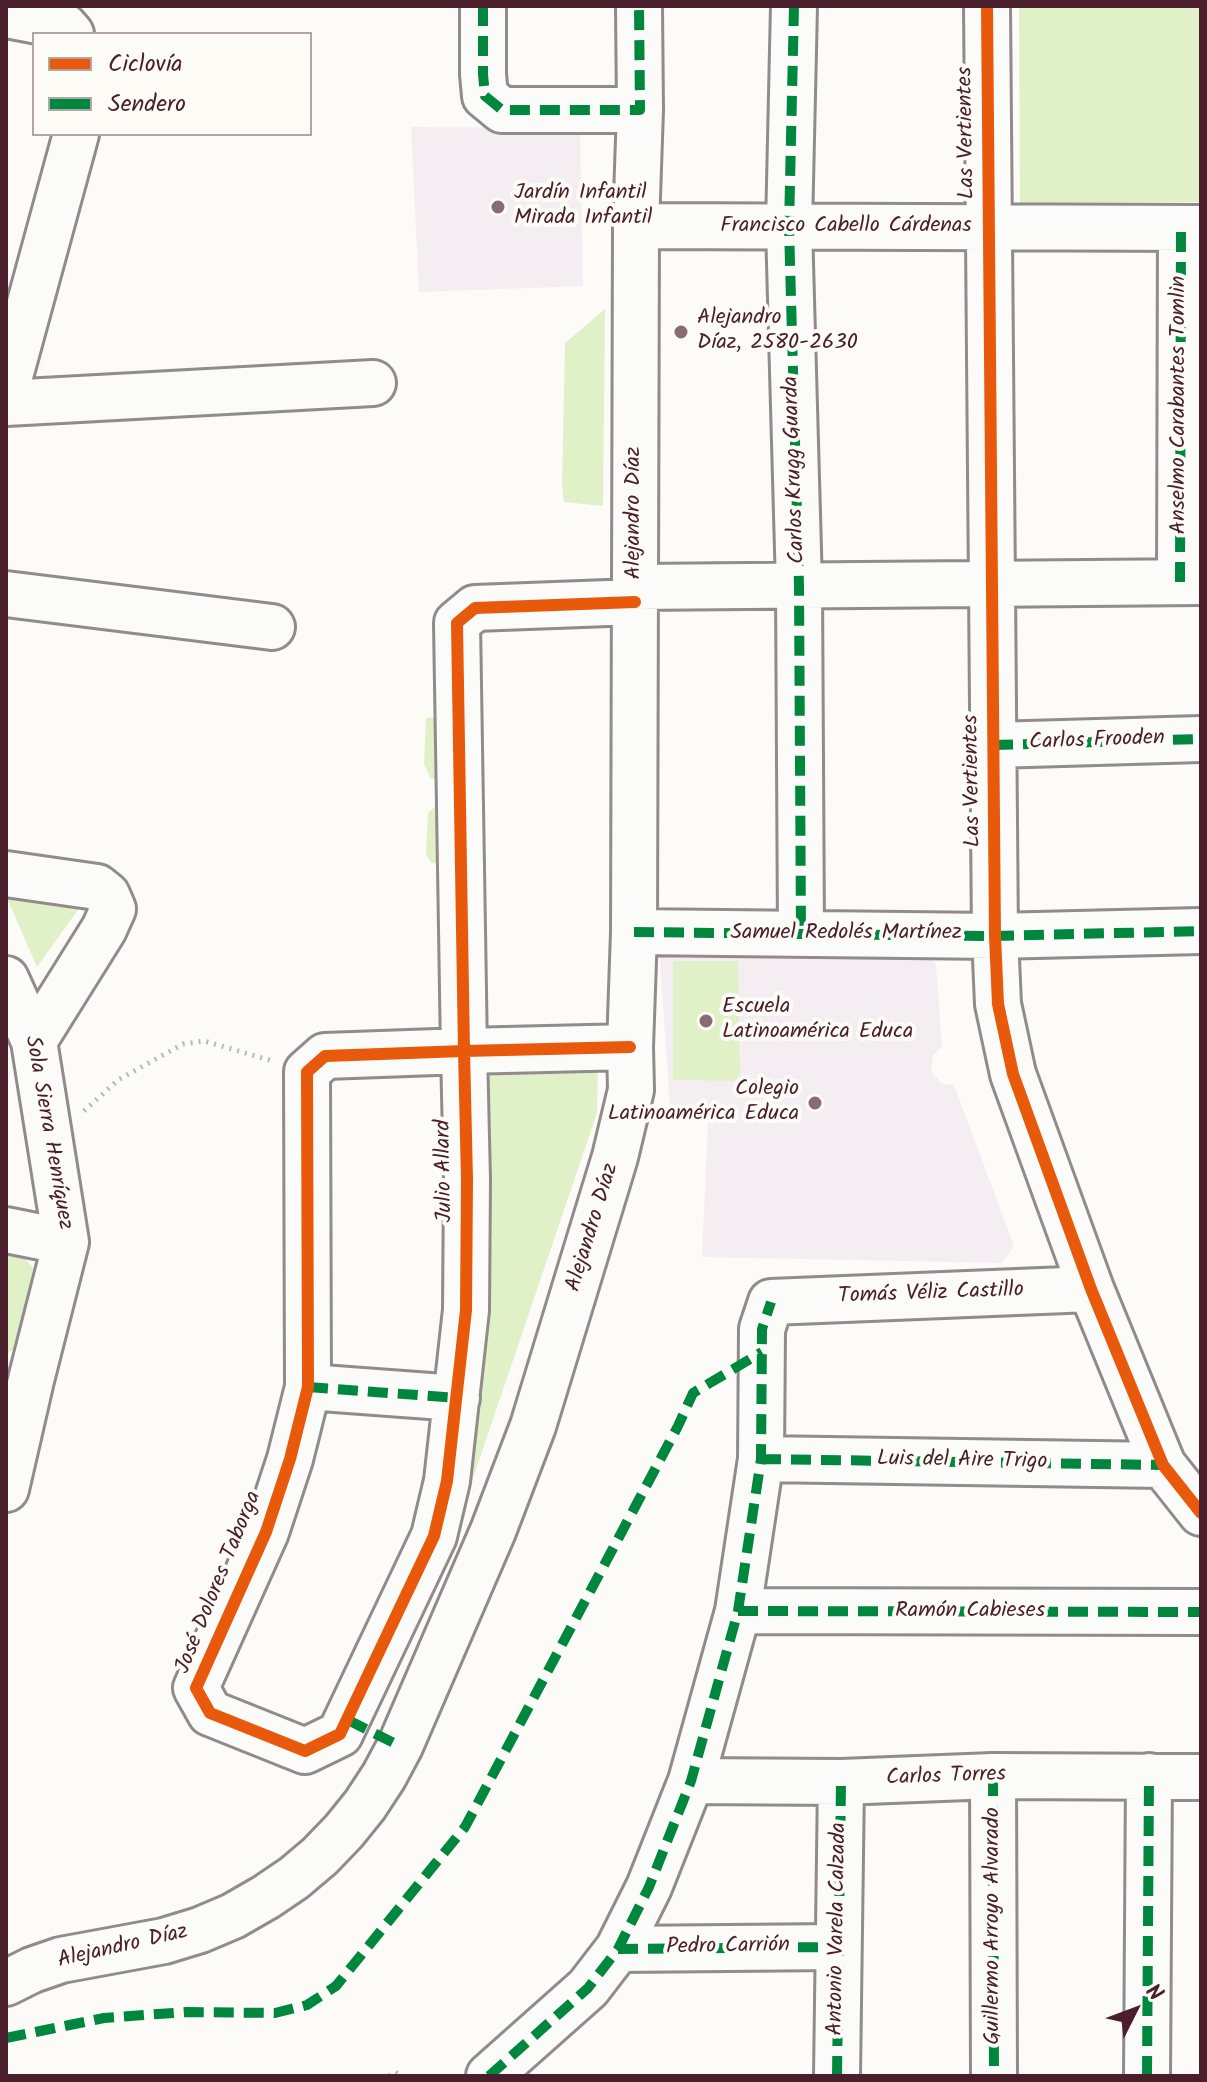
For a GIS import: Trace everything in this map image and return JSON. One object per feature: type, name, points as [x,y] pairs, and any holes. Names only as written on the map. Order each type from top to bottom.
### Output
[{"type":"street","points":[[483,6],[485,96],[502,110],[640,110]]},
{"type":"street","name":"Alejandro Díaz","points":[[6,1983],[61,1960],[164,1941],[233,1916],[303,1871],[344,1831],[365,1805],[400,1746],[493,1531],[533,1426],[615,1157],[631,1090],[639,6]]},
{"type":"street","name":"Carlos Krugg Guarda","points":[[794,6],[789,227],[799,586],[801,934]]},
{"type":"street","name":"Las Vertientes","points":[[987,6],[998,1004],[1013,1074],[1091,1289],[1163,1465],[1201,1513]]},
{"type":"street","points":[[6,15],[64,26],[69,32]]},
{"type":"street","points":[[6,391],[75,136]]},
{"type":"street","name":"Francisco Cabello Cárdenas","points":[[636,226],[1191,228]]},
{"type":"street","name":"Anselmo Carabantes Tomlin","points":[[1191,228],[1191,582]]},
{"type":"street","points":[[6,403],[373,383]]},
{"type":"street","points":[[635,594],[799,586],[1191,582]]},
{"type":"street","points":[[6,594],[272,627]]},
{"type":"street","name":"Julio Allard","points":[[348,1720],[434,1536],[447,1481],[466,1310],[467,1180],[457,623],[475,608],[635,594]]},
{"type":"street","name":"Carlos Frooden","points":[[993,745],[1201,739]]},
{"type":"street","points":[[6,874],[97,887],[107,895],[113,909],[104,929],[34,1041]]},
{"type":"street","name":"Samuel Redolés Martínez","points":[[634,932],[995,936],[1201,931]]},
{"type":"street","name":"Sola Sierra Henríquez","points":[[6,979],[34,1041],[66,1242]]},
{"type":"street","points":[[307,1072],[325,1056],[630,1047]]},
{"type":"street","name":"José Dolores Taborga","points":[[307,1072],[308,1387],[290,1459],[266,1532],[196,1688],[210,1713],[305,1751],[340,1734],[348,1720]]},
{"type":"street","points":[[6,1230],[66,1242],[18,1378],[6,1489]]},
{"type":"street","name":"Tomás Véliz Castillo","points":[[761,1459],[762,1329],[771,1302],[1091,1289]]},
{"type":"street","points":[[308,1387],[457,1398]]},
{"type":"street","points":[[489,2076],[588,1988],[618,1949],[649,1887],[691,1781],[738,1611],[761,1459]]},
{"type":"street","name":"Luis del Aire Trigo","points":[[761,1459],[1163,1465]]},
{"type":"street","name":"Ramón Cabieses","points":[[738,1611],[1201,1612]]},
{"type":"street","points":[[348,1720],[400,1746]]},
{"type":"street","name":"Carlos Torres","points":[[691,1781],[841,1782],[993,1776],[1201,1777]]},
{"type":"street","name":"Guillermo Arroyo Alvarado","points":[[993,1776],[994,2076]]},
{"type":"street","points":[[1147,2076],[1149,1776]]},
{"type":"street","name":"Antonio Varela Calzada","points":[[837,2076],[841,1782]]},
{"type":"street","name":"Pedro Carrión","points":[[618,1949],[838,1947]]},
{"type":"path","points":[[49,1133],[87,1109],[118,1080],[183,1044],[204,1041],[307,1072]]},
{"type":"path","points":[[389,2076],[395,2072],[401,2076]]},
{"type":"shaded area","name":"Jardín Infantil Mirada Infantil","points":[[411,127],[580,128],[583,286],[419,292]]},
{"type":"shaded area","name":"Colegio Latinoamérica Educa","points":[[659,946],[924,949],[936,964],[942,1047],[933,1055],[931,1072],[943,1084],[954,1085],[1014,1246],[1002,1263],[702,1257],[708,1122],[671,1123]]},
{"type":"green space","points":[[1019,6],[1199,6],[1200,202],[1020,203]]},
{"type":"green space","points":[[605,309],[603,506],[564,502],[565,343]]},
{"type":"green space","points":[[453,716],[452,780],[431,779],[424,764],[426,718]]},
{"type":"green space","points":[[439,803],[452,864],[431,863],[426,854],[428,813]]},
{"type":"green space","points":[[6,896],[82,904],[37,967]]},
{"type":"green space","name":"Escuela Latinoamérica Educa","points":[[673,961],[738,961],[740,1081],[673,1080]]},
{"type":"green space","points":[[479,1063],[598,1066],[597,1113],[471,1484],[383,1702],[377,1694],[457,1511]]},
{"type":"green space","points":[[6,1254],[24,1257],[33,1268],[19,1345],[7,1354]]},
{"type":"marked path","points":[[483,6],[485,96],[502,110],[640,110],[639,6]]},
{"type":"marked path","points":[[794,6],[789,227],[799,586],[801,934]]},
{"type":"marked path","points":[[1180,582],[1181,228]]},
{"type":"marked path","points":[[993,745],[1201,739]]},
{"type":"marked path","points":[[634,932],[995,936],[1201,931]]},
{"type":"marked path","points":[[489,2076],[588,1988],[618,1949],[649,1887],[691,1781],[738,1611],[761,1459],[762,1329],[771,1302]]},
{"type":"marked path","points":[[6,2038],[104,2018],[186,2012],[275,2013],[307,2005],[336,1986],[465,1827],[693,1393],[762,1352]]},
{"type":"marked path","points":[[308,1387],[457,1398]]},
{"type":"marked path","points":[[761,1459],[1163,1465]]},
{"type":"marked path","points":[[738,1611],[1201,1612]]},
{"type":"marked path","points":[[348,1720],[400,1746]]},
{"type":"marked path","points":[[993,1776],[994,2076]]},
{"type":"marked path","points":[[1147,2076],[1149,1776]]},
{"type":"marked path","points":[[837,2076],[841,1782]]},
{"type":"marked path","points":[[618,1949],[838,1947]]},
{"type":"cycle path","points":[[987,6],[998,1004],[1013,1074],[1091,1289],[1163,1465],[1201,1513]]},
{"type":"cycle path","points":[[630,1047],[464,1051],[325,1056],[307,1072],[308,1387],[290,1459],[266,1532],[196,1688],[210,1713],[305,1751],[340,1734],[434,1536],[447,1481],[466,1310],[467,1180],[464,1051],[457,623],[475,608],[635,602]]},
{"type":"place","name":"Jardín Infantil Mirada Infantil","points":[[498,207]]},
{"type":"place","name":"Alejandro Díaz, 2580-2630","points":[[681,332]]},
{"type":"place","name":"Escuela Latinoamérica Educa","points":[[706,1021]]},
{"type":"place","name":"Colegio Latinoamérica Educa","points":[[815,1103]]}]
